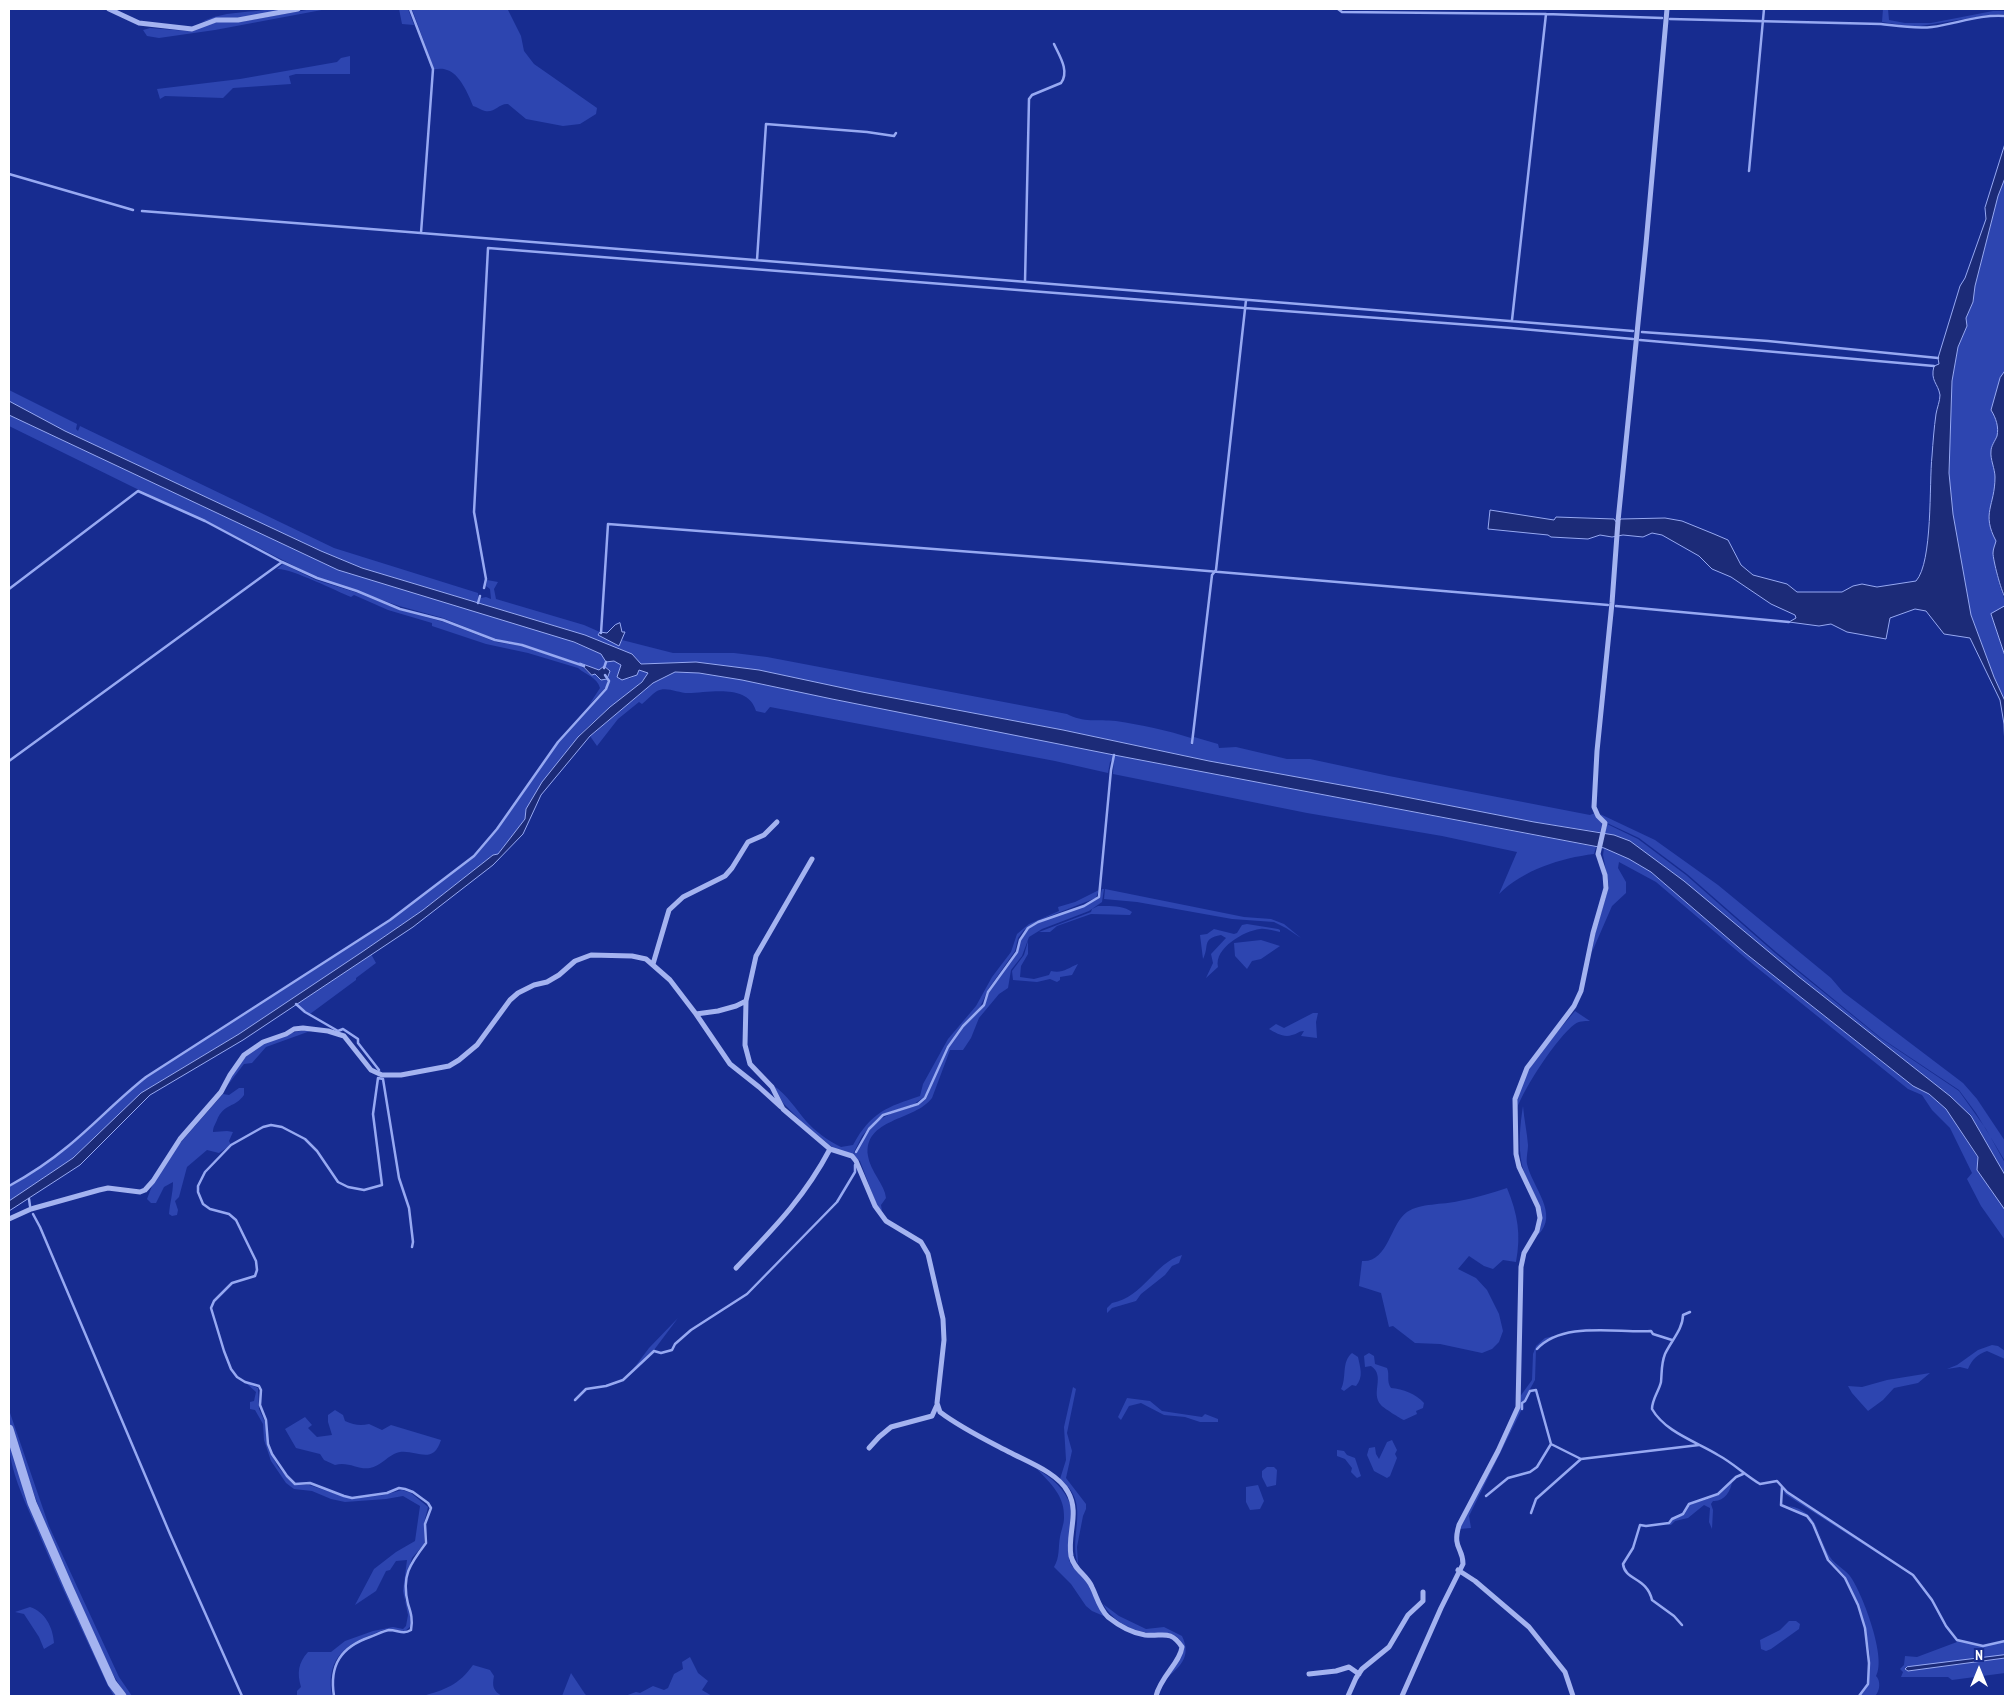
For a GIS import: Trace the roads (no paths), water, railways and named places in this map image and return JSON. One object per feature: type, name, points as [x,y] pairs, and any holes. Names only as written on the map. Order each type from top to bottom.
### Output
[{"type":"street","points":[[109,9],[139,23],[192,28],[216,20],[238,20],[298,9]]},
{"type":"street","points":[[1402,1696],[1463,1561],[1455,1537],[1459,1525],[1498,1451],[1518,1407],[1521,1267],[1524,1253],[1537,1231],[1540,1218],[1538,1207],[1519,1167],[1516,1154],[1515,1099],[1527,1068],[1574,1006],[1581,991],[1593,933],[1606,888],[1605,875],[1598,854],[1605,823],[1598,816],[1594,807],[1597,751],[1667,9]]},
{"type":"street","points":[[653,964],[669,910],[683,897],[725,876],[748,842],[764,835],[777,822]]},
{"type":"street","points":[[783,1109],[772,1087],[750,1064],[745,1045],[746,1001],[756,956],[812,859]]},
{"type":"street","points":[[9,1219],[31,1209],[108,1188],[140,1192],[145,1190],[154,1182],[180,1139],[221,1092],[244,1055],[259,1044],[294,1029],[303,1028],[328,1031],[344,1036],[376,1074],[401,1075],[449,1066],[477,1045],[510,1000],[518,993],[534,985],[547,982],[582,958],[591,955],[632,956],[646,959],[670,980],[730,1064],[830,1149],[852,1156],[880,1214],[886,1221],[921,1242],[928,1254],[943,1318],[944,1340],[937,1404],[932,1416],[891,1427],[878,1437],[869,1448]]},
{"type":"street","points":[[696,1014],[718,1011],[746,1001]]},
{"type":"street","points":[[736,1268],[801,1197],[815,1177],[830,1149]]},
{"type":"street","points":[[937,1404],[940,1412],[947,1417],[1051,1475],[1068,1491],[1074,1512],[1071,1553],[1073,1562],[1092,1585],[1104,1611],[1123,1627],[1144,1635],[1169,1634],[1175,1637],[1182,1647],[1178,1659],[1159,1685],[1156,1696]]},
{"type":"street","points":[[9,1429],[32,1503],[104,1666],[112,1683],[122,1696]]},
{"type":"street","points":[[1458,1570],[1476,1581],[1529,1627],[1565,1672],[1573,1696]]},
{"type":"street","points":[[1348,1696],[1359,1674],[1389,1647],[1408,1615],[1423,1601],[1423,1592]]},
{"type":"street","points":[[1309,1674],[1336,1671],[1349,1667],[1359,1674]]},
{"type":"waterway","points":[[410,9],[433,69],[421,233],[1633,331]]},
{"type":"waterway","points":[[1338,9],[1342,12],[1546,14],[1662,18]]},
{"type":"waterway","points":[[1749,171],[1764,9]]},
{"type":"waterway","points":[[1512,320],[1546,14]]},
{"type":"waterway","points":[[1670,19],[1881,24],[1919,28],[1941,26],[1986,16],[2005,16]]},
{"type":"waterway","points":[[1025,282],[1029,99],[1032,95],[1061,83],[1064,68],[1054,44]]},
{"type":"waterway","points":[[757,260],[766,124],[894,136],[896,133]]},
{"type":"waterway","points":[[9,174],[133,210]]},
{"type":"waterway","points":[[142,211],[421,233]]},
{"type":"waterway","points":[[484,588],[486,579],[474,512],[488,248],[1633,339]]},
{"type":"waterway","points":[[1192,743],[1212,575],[1216,570],[1246,300]]},
{"type":"waterway","points":[[1642,332],[1768,341],[1938,358]]},
{"type":"waterway","points":[[1640,340],[1934,366]]},
{"type":"waterway","points":[[9,589],[138,491],[205,521],[282,562]]},
{"type":"waterway","points":[[601,633],[608,524],[1090,561],[1608,605]]},
{"type":"waterway","points":[[9,761],[282,562],[317,578],[357,591],[400,609],[443,620],[495,640],[522,645],[584,666]]},
{"type":"waterway","points":[[478,603],[480,596]]},
{"type":"waterway","points":[[1616,606],[1789,622]]},
{"type":"waterway","points":[[604,668],[606,662]]},
{"type":"waterway","points":[[9,1186],[60,1153],[146,1077],[390,920],[474,856],[497,829],[558,742],[606,689],[609,681],[605,675]]},
{"type":"waterway","points":[[856,1152],[869,1129],[883,1115],[918,1104],[925,1098],[948,1047],[963,1026],[984,1005],[988,992],[1017,952],[1020,940],[1028,928],[1038,922],[1084,906],[1099,897],[1114,755]]},
{"type":"waterway","points":[[296,1004],[305,1012],[338,1031],[343,1029],[358,1039],[358,1043],[379,1070]]},
{"type":"waterway","points":[[334,1696],[333,1675],[336,1666],[339,1659],[351,1646],[384,1631],[405,1632],[411,1630],[412,1623],[406,1594],[406,1578],[411,1564],[426,1543],[425,1524],[431,1508],[428,1503],[413,1492],[405,1489],[399,1488],[387,1493],[352,1498],[310,1483],[295,1484],[287,1476],[272,1454],[268,1444],[266,1420],[260,1405],[261,1390],[259,1386],[245,1382],[237,1377],[231,1369],[211,1308],[214,1301],[232,1283],[255,1276],[257,1270],[256,1261],[236,1220],[229,1214],[210,1209],[203,1204],[198,1192],[198,1186],[205,1172],[231,1145],[263,1127],[271,1125],[282,1127],[305,1139],[317,1151],[338,1182],[348,1187],[364,1190],[382,1185],[373,1114],[378,1078],[383,1079],[399,1178],[409,1208],[412,1247]]},
{"type":"waterway","points":[[575,1400],[586,1389],[606,1386],[623,1380],[654,1351],[661,1353],[672,1350],[675,1344],[691,1330],[747,1294],[837,1202],[855,1172],[855,1165]]},
{"type":"waterway","points":[[29,1199],[30,1206]]},
{"type":"waterway","points":[[33,1214],[170,1534],[242,1696]]},
{"type":"waterway","points":[[1690,1312],[1683,1315],[1679,1330],[1667,1349],[1664,1358],[1661,1382],[1652,1405],[1652,1409],[1658,1417],[1682,1436],[1710,1450],[1760,1484],[1777,1481],[1787,1492],[1913,1575],[1932,1600],[1946,1626],[1957,1640],[1983,1646],[2005,1641]]},
{"type":"waterway","points":[[1537,1349],[1548,1340],[1561,1335],[1591,1330],[1651,1331],[1653,1334],[1672,1340]]},
{"type":"waterway","points":[[1522,1409],[1522,1403],[1530,1391],[1536,1390],[1551,1444],[1581,1459],[1699,1445]]},
{"type":"waterway","points":[[1486,1496],[1508,1478],[1530,1472],[1537,1467],[1551,1444]]},
{"type":"waterway","points":[[1531,1513],[1536,1499],[1581,1459]]},
{"type":"waterway","points":[[1682,1625],[1674,1616],[1652,1600],[1646,1587],[1628,1574],[1623,1564],[1633,1548],[1640,1525],[1669,1523],[1672,1519],[1683,1514],[1689,1504],[1718,1494],[1736,1477],[1743,1474]]},
{"type":"waterway","points":[[1782,1487],[1781,1505],[1807,1516],[1813,1524],[1828,1560],[1845,1578],[1858,1605],[1865,1628],[1869,1663],[1868,1684],[1859,1696]]}]
